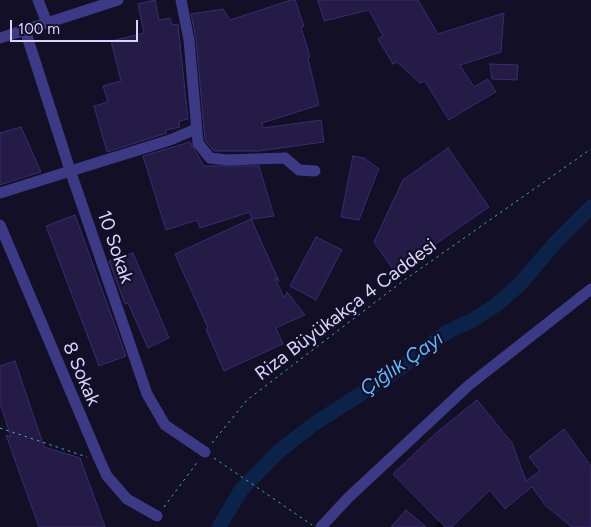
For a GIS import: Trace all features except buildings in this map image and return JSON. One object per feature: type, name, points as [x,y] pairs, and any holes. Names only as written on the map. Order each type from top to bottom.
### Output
[{"type":"street","points":[[38,0],[47,23]]},
{"type":"street","points":[[0,38],[118,0]]},
{"type":"street","points":[[181,0],[189,40],[198,143],[210,158],[227,160],[285,158],[299,170],[315,171]]},
{"type":"street","name":"10 Sokak","points":[[25,30],[146,394],[154,410],[165,425],[205,452]]},
{"type":"street","points":[[0,193],[170,140],[196,130]]},
{"type":"street","name":"8 Sokak","points":[[0,225],[107,476],[127,499],[157,516]]},
{"type":"street","points":[[321,527],[348,498],[469,385],[591,289]]},
{"type":"path","name":"Riza Büyükakça 4 Caddesi","points":[[157,516],[247,400],[403,281],[591,149]]},
{"type":"path","points":[[0,428],[100,461]]},
{"type":"path","points":[[205,452],[315,527]]},
{"type":"waterway","name":"Çığlık Çayı","points":[[219,527],[241,490],[277,453],[311,426],[399,369],[447,332],[473,320],[496,305],[519,285],[556,242],[591,207]]}]
